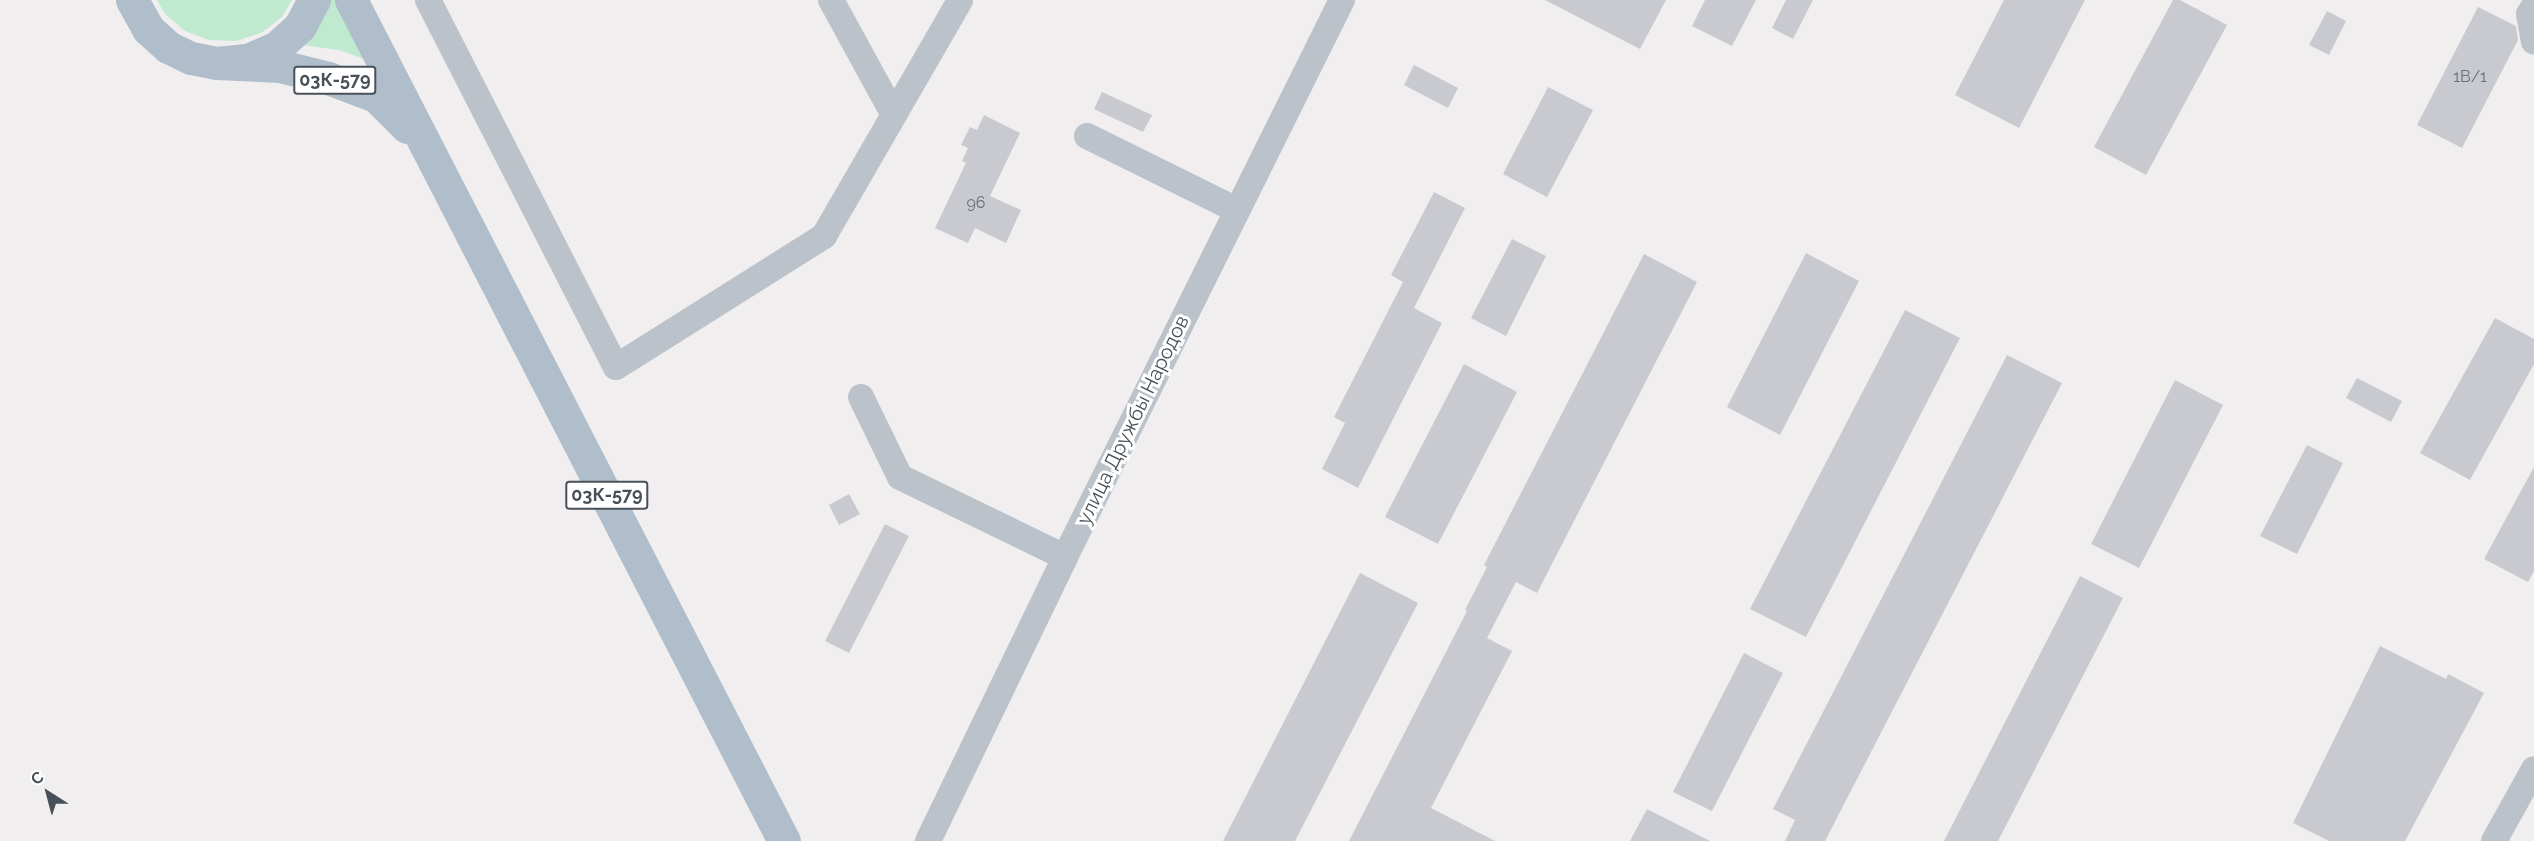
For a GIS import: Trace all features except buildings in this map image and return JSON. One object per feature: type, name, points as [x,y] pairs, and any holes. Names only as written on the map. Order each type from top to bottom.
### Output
[{"type":"main road","name":"03К-579","points":[[217,63],[248,60],[277,47],[300,26],[314,0]]},
{"type":"main road","name":"03К-579","points":[[351,0],[784,839]]},
{"type":"main road","name":"03К-579","points":[[131,2],[148,29],[168,46],[191,58],[217,63],[280,66],[328,78],[376,96],[429,150]]},
{"type":"street","points":[[428,0],[616,367],[824,236],[960,0]]},
{"type":"street","points":[[831,0],[894,115]]},
{"type":"street","name":"улица Дружбы Народов","points":[[928,841],[1065,557],[1342,0]]},
{"type":"street","points":[[2534,6],[2529,14],[2534,42]]},
{"type":"street","points":[[1087,136],[1237,210]]},
{"type":"street","points":[[861,397],[900,477],[1065,557]]},
{"type":"street","points":[[2494,841],[2534,770]]},
{"type":"street","points":[[913,841],[941,813]]},
{"type":"street","points":[[936,841],[941,813]]},
{"type":"green space","points":[[157,0],[292,0],[282,17],[261,33],[236,41],[209,40],[185,31],[165,14]]},
{"type":"green space","points":[[326,0],[342,0],[376,63],[339,50],[295,44]]}]
